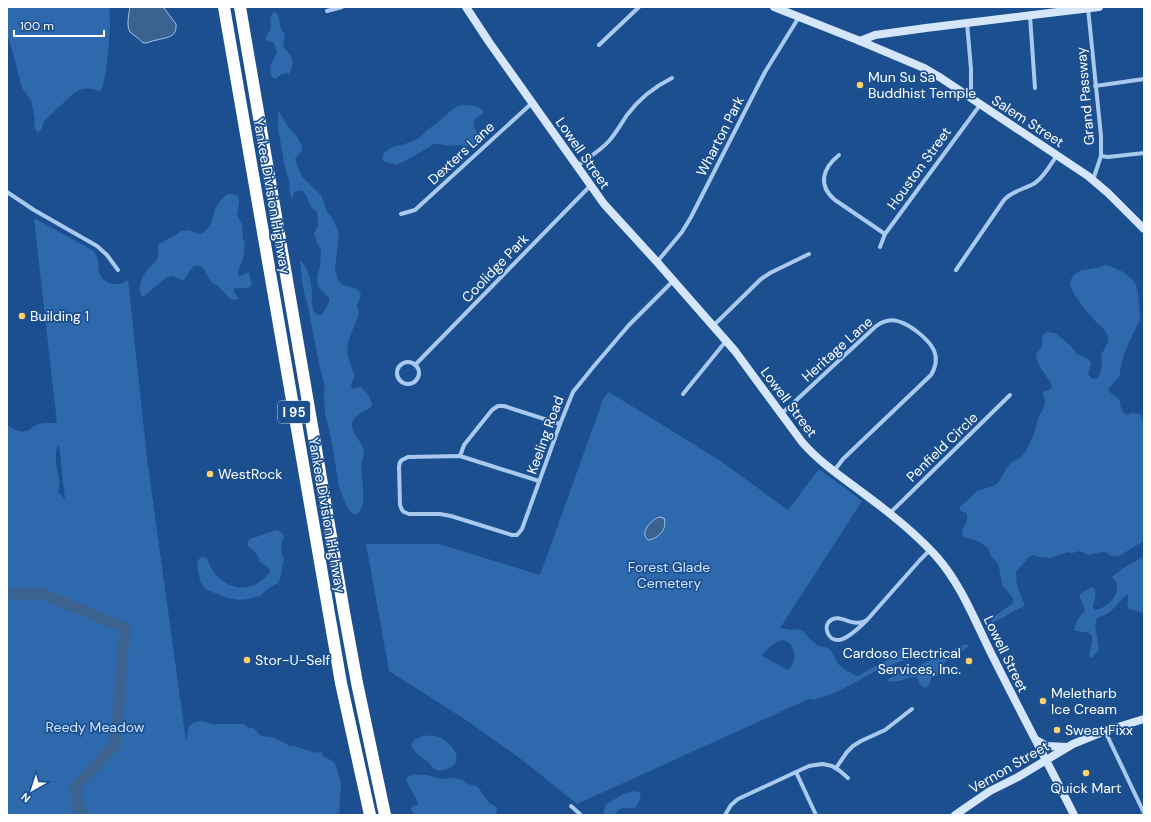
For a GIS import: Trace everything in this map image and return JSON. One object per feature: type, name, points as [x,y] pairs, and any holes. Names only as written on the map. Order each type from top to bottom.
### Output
[{"type":"highway","name":"Yankee Division Highway","points":[[224,7],[334,646],[370,815]]},
{"type":"highway","name":"Yankee Division Highway","points":[[240,7],[344,612],[358,690],[385,815]]},
{"type":"main road","name":"Lowell Street","points":[[466,7],[590,186],[608,209],[657,262],[726,341],[780,414],[806,446],[819,460],[868,496],[889,514],[930,550],[946,568],[960,590],[1074,815]]},
{"type":"main road","name":"Salem Street","points":[[774,7],[928,70],[1093,180],[1144,229]]},
{"type":"main road","points":[[860,41],[875,35],[1099,7]]},
{"type":"main road","points":[[875,35],[877,45],[881,50]]},
{"type":"main road","name":"Vernon Street","points":[[956,815],[990,791],[1046,761],[1068,747],[1105,731],[1144,719]]},
{"type":"main road","points":[[1035,739],[1047,746],[1068,747]]},
{"type":"street","points":[[328,11],[342,7]]},
{"type":"street","points":[[599,45],[639,7]]},
{"type":"street","name":"Grand Passway","points":[[1088,8],[1101,136],[1101,156],[1093,180]]},
{"type":"street","points":[[1030,15],[1035,88]]},
{"type":"street","name":"Wharton Park","points":[[657,262],[678,237],[691,217],[760,81],[799,17]]},
{"type":"street","points":[[967,23],[971,69],[971,98]]},
{"type":"street","points":[[576,166],[606,144],[615,134],[630,111],[642,98],[672,78]]},
{"type":"street","points":[[1096,86],[1144,79]]},
{"type":"street","name":"Dexters Lane","points":[[401,214],[416,210],[532,103]]},
{"type":"street","name":"Houston Street","points":[[880,247],[884,234],[980,105]]},
{"type":"street","points":[[1101,156],[1108,157],[1144,153]]},
{"type":"street","points":[[839,155],[829,165],[825,174],[825,184],[828,193],[835,200],[884,234]]},
{"type":"street","points":[[956,270],[1004,200],[1009,195],[1037,182],[1057,155]]},
{"type":"street","name":"Coolidge Park","points":[[415,365],[590,186]]},
{"type":"street","points":[[7,192],[34,210],[97,246],[107,255],[118,270]]},
{"type":"street","points":[[712,326],[761,279],[809,254]]},
{"type":"street","name":"Keeling Road","points":[[460,456],[408,456],[402,460],[399,466],[399,489],[400,505],[403,511],[409,514],[440,514],[452,516],[510,535],[518,534],[522,529],[560,424],[574,391],[630,325],[673,280]]},
{"type":"street","name":"Heritage Lane","points":[[780,414],[882,322],[891,320],[902,322],[928,341],[936,358],[935,367],[931,375],[844,458],[834,471]]},
{"type":"street","points":[[683,394],[726,341]]},
{"type":"street","points":[[408,362],[415,365],[419,372],[416,380],[413,383],[408,384],[401,381],[397,373],[400,366],[408,362]]},
{"type":"street","name":"Penfield Circle","points":[[889,514],[1010,395]]},
{"type":"street","points":[[539,482],[460,456],[464,445],[492,410],[498,406],[504,406],[560,424]]},
{"type":"street","points":[[867,620],[856,623],[840,618],[834,618],[828,624],[827,632],[829,636],[837,640],[852,633],[867,620],[930,550]]},
{"type":"street","points":[[836,768],[853,746],[885,730],[912,709]]},
{"type":"street","points":[[1105,731],[1144,812]]},
{"type":"street","points":[[725,815],[729,807],[738,799],[796,772],[815,765],[824,764],[836,768],[848,778]]},
{"type":"street","points":[[796,772],[816,815]]},
{"type":"street","points":[[571,806],[581,815]]},
{"type":"green space","points":[[7,7],[110,7],[107,60],[104,80],[100,91],[87,88],[75,92],[44,121],[42,128],[38,133],[34,125],[35,120],[31,100],[22,88],[7,34]]},
{"type":"green space","points":[[274,12],[276,12],[281,29],[285,34],[283,46],[291,56],[293,62],[289,74],[282,74],[275,79],[271,76],[270,67],[277,52],[274,43],[266,40],[267,34],[271,28],[270,18]]},
{"type":"green space","points":[[465,105],[477,107],[483,111],[483,114],[475,119],[474,122],[478,136],[475,146],[469,147],[434,144],[396,165],[383,161],[382,159],[384,153],[392,147],[418,139],[457,106]]},
{"type":"green space","points":[[278,110],[302,146],[302,151],[295,159],[302,177],[321,195],[327,211],[339,233],[335,270],[338,280],[343,285],[357,289],[361,294],[357,305],[359,314],[350,336],[347,349],[348,358],[355,376],[351,384],[352,388],[354,389],[361,387],[370,398],[372,406],[356,416],[352,425],[352,429],[364,452],[361,467],[364,499],[361,510],[357,514],[351,513],[347,507],[339,487],[331,438],[325,413],[325,388],[302,282],[300,261],[307,270],[310,279],[313,309],[317,315],[321,315],[327,307],[329,298],[318,286],[317,280],[321,251],[314,234],[318,225],[317,212],[311,207],[303,191],[295,192],[292,200],[278,128]]},
{"type":"green space","points":[[227,194],[238,196],[239,203],[237,215],[242,224],[243,239],[245,243],[243,259],[238,275],[240,276],[249,272],[252,285],[248,288],[234,288],[234,292],[239,299],[231,300],[218,286],[212,283],[203,268],[200,266],[194,266],[184,280],[173,276],[168,277],[142,297],[140,286],[142,278],[157,260],[159,244],[182,231],[188,230],[200,234],[205,231],[210,225],[216,208]]},
{"type":"green space","name":"Reedy Meadow","points":[[34,218],[92,250],[98,259],[100,274],[105,281],[112,284],[117,284],[128,280],[147,458],[186,741],[189,726],[195,722],[202,721],[212,724],[244,724],[249,728],[253,728],[261,736],[271,737],[289,746],[318,753],[322,752],[323,756],[334,762],[337,769],[341,784],[339,815],[7,815],[7,425],[16,430],[23,431],[39,424],[57,423]],"holes":[[[59,445],[65,499],[59,493],[56,462],[56,452]]]},
{"type":"green space","points":[[1106,265],[1131,278],[1134,281],[1138,291],[1140,315],[1139,322],[1125,352],[1121,364],[1120,376],[1108,390],[1119,399],[1123,412],[1127,415],[1132,413],[1140,414],[1144,420],[1144,541],[1119,556],[1111,556],[1102,552],[1088,555],[1080,551],[1072,553],[1067,552],[1051,558],[1033,555],[1030,556],[1016,572],[1017,585],[1025,606],[999,620],[990,623],[995,616],[1013,603],[1013,598],[1002,585],[998,564],[991,556],[988,548],[980,542],[964,537],[962,534],[967,516],[966,513],[961,511],[959,508],[977,491],[998,483],[1008,466],[1020,458],[1026,451],[1045,403],[1043,392],[1050,389],[1052,386],[1038,363],[1036,354],[1042,347],[1042,338],[1045,333],[1055,333],[1070,345],[1077,354],[1089,359],[1091,364],[1088,374],[1091,378],[1097,379],[1101,371],[1101,355],[1108,342],[1108,336],[1103,328],[1083,307],[1070,285],[1071,279],[1081,270]]},
{"type":"green space","name":"Forest Glade Cemetery","points":[[609,392],[719,460],[788,510],[819,469],[862,501],[780,628],[792,630],[798,629],[804,632],[818,646],[828,648],[832,652],[838,664],[857,676],[888,660],[902,648],[910,655],[909,658],[876,671],[837,692],[813,700],[811,698],[577,804],[521,759],[466,720],[389,671],[366,544],[439,544],[540,575],[604,397]],"holes":[[[782,640],[786,641],[792,646],[794,653],[792,666],[788,670],[762,656],[773,644]]]},
{"type":"green space","points":[[276,530],[280,531],[284,536],[281,546],[282,555],[284,558],[278,583],[269,588],[260,596],[238,600],[224,597],[205,589],[200,580],[198,571],[197,562],[201,557],[207,558],[211,568],[225,583],[243,588],[253,586],[262,581],[270,572],[269,568],[260,562],[257,554],[247,545],[249,539]]},
{"type":"green space","points":[[1144,556],[1144,613],[1129,609],[1128,594],[1110,611],[1097,618],[1095,626],[1099,649],[1094,656],[1090,658],[1092,636],[1086,632],[1074,630],[1077,620],[1085,611],[1080,594],[1092,587],[1094,588],[1096,595],[1093,605],[1094,610],[1104,607],[1112,601],[1116,592],[1117,583],[1112,577],[1122,569]]},
{"type":"green space","points":[[966,644],[969,646],[950,658],[939,670],[937,676],[931,678],[929,686],[924,688],[920,685],[916,677],[894,682],[886,680],[934,659]]},
{"type":"green space","points":[[423,736],[435,736],[447,742],[452,746],[455,752],[457,757],[456,762],[445,770],[437,770],[433,768],[428,762],[418,755],[411,746],[417,738]]},
{"type":"green space","points":[[415,774],[442,779],[455,778],[478,787],[489,803],[497,809],[496,815],[414,815],[411,809],[413,806],[418,805],[406,779]]},
{"type":"green space","points":[[634,791],[639,792],[641,797],[636,807],[622,808],[614,815],[603,815],[605,805],[623,794]]},
{"type":"shaded area","points":[[130,7],[164,8],[176,24],[175,32],[168,37],[146,43],[143,42],[131,33],[129,29],[128,20]]},
{"type":"shaded area","points":[[659,517],[664,518],[665,526],[659,536],[648,540],[645,530]]},
{"type":"waterway","points":[[7,594],[43,594],[125,628],[115,745],[75,788],[81,815]]},
{"type":"place","name":"Mun Su Sa Buddhist Temple","points":[[860,85]]},
{"type":"place","name":"Building 1","points":[[22,316]]},
{"type":"place","name":"WestRock","points":[[210,474]]},
{"type":"place","name":"Stor-U-Self","points":[[247,660]]},
{"type":"place","name":"Cardoso Electrical Services, Inc.","points":[[969,661]]},
{"type":"place","name":"Meletharb Ice Cream","points":[[1043,701]]},
{"type":"place","name":"Sweat Fixx","points":[[1057,730]]},
{"type":"place","name":"Quick Mart","points":[[1086,773]]}]
